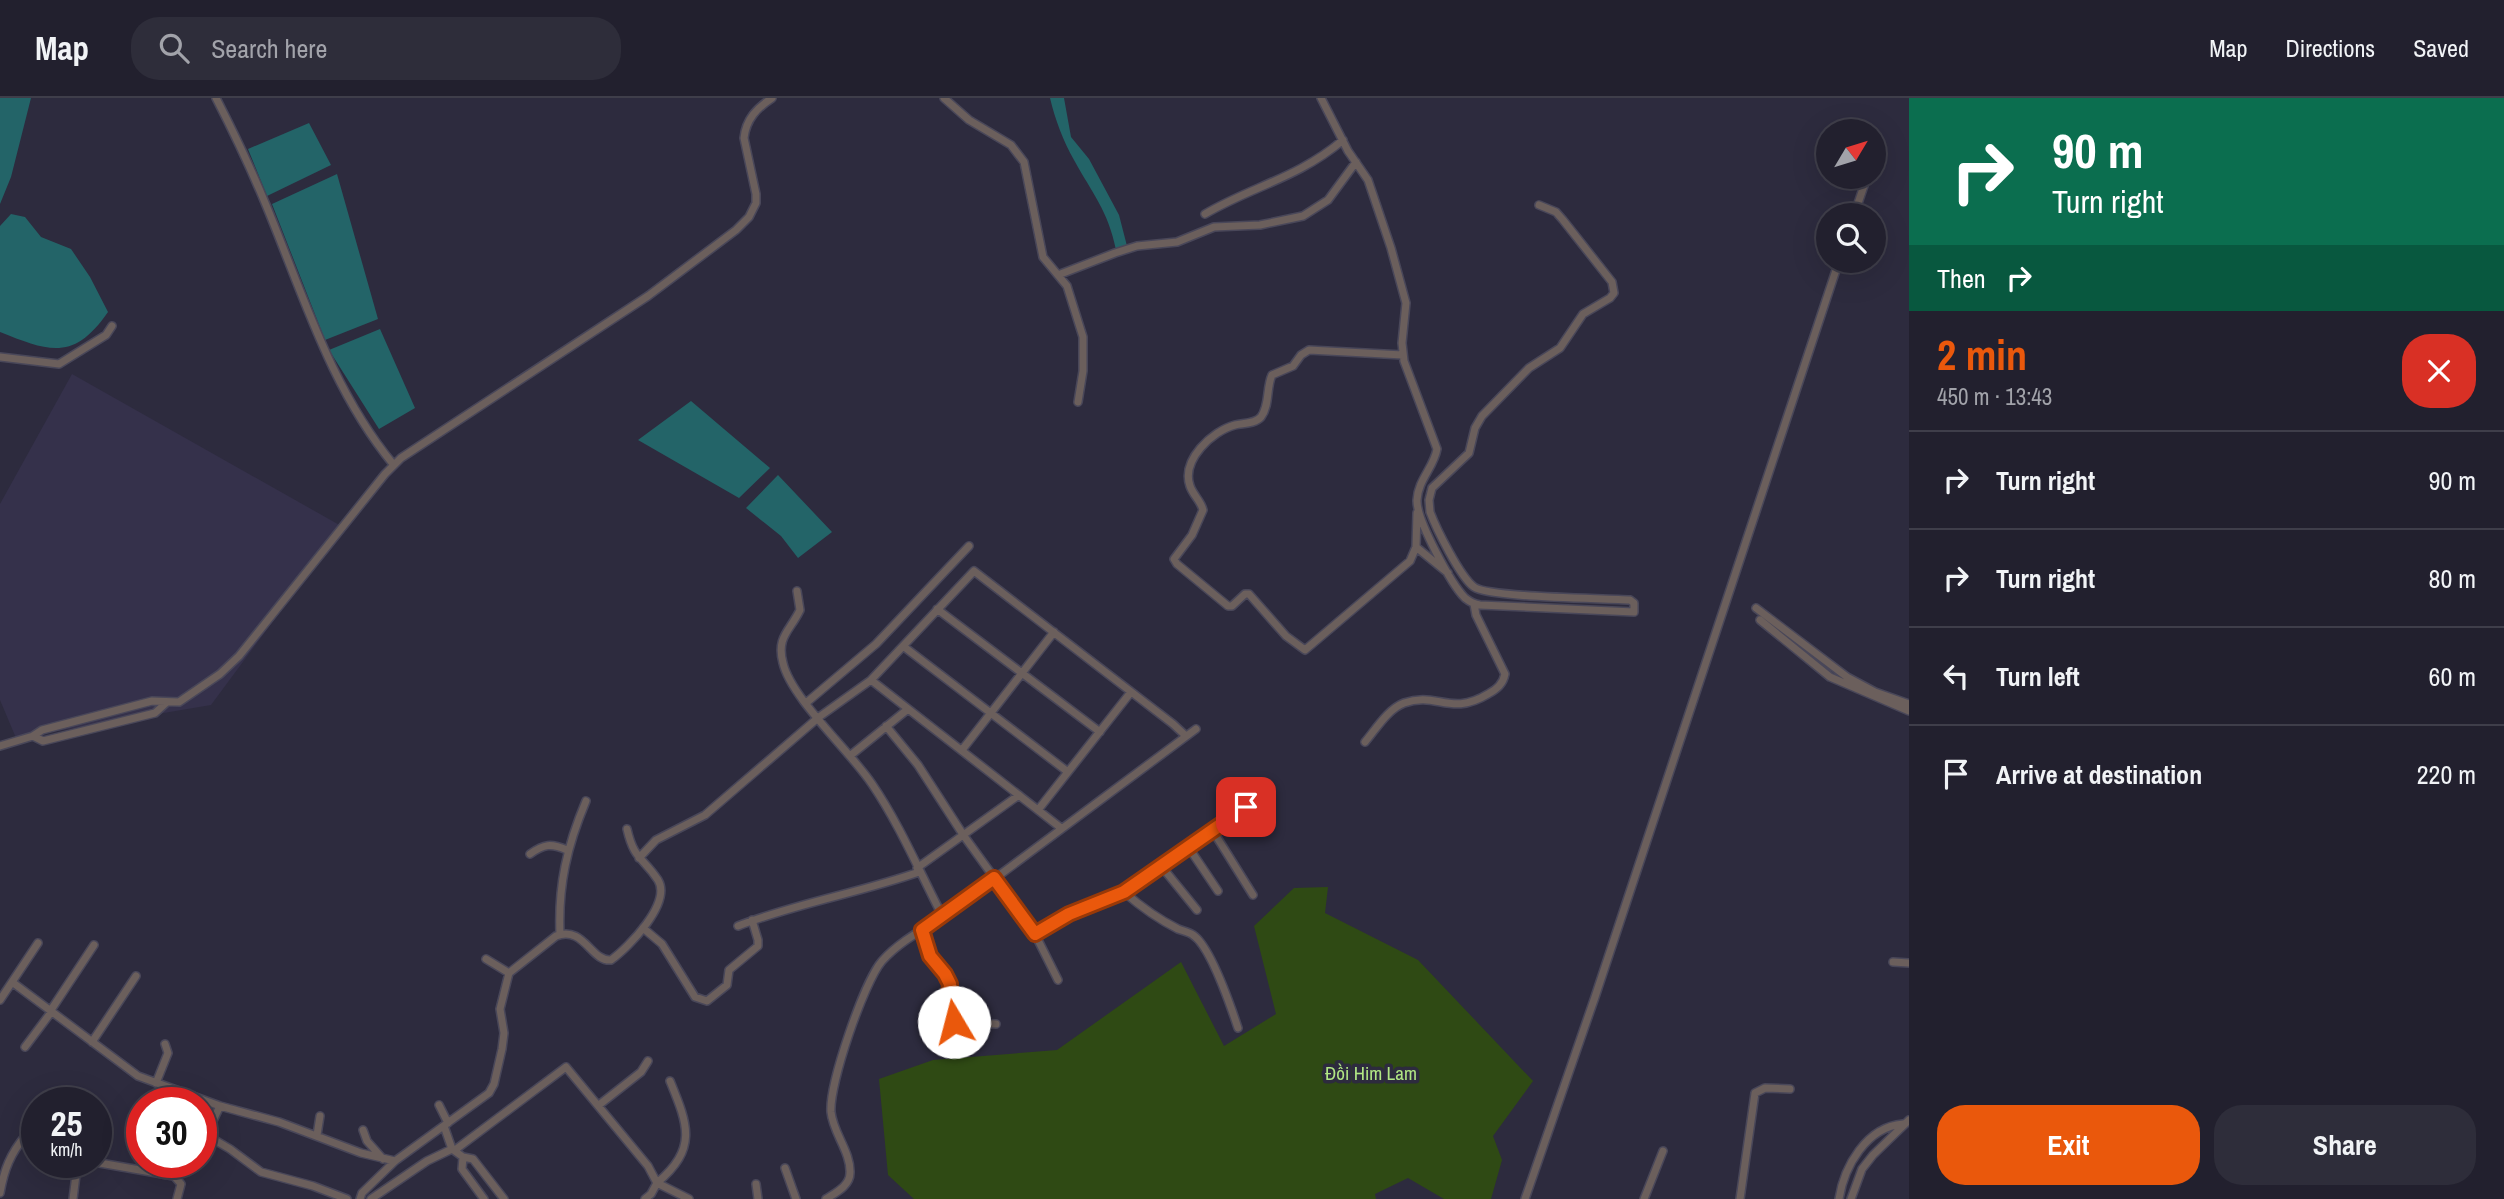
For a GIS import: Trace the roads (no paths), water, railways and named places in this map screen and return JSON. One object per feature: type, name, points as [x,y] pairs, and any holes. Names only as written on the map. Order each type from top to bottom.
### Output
[{"type":"street","points":[[216,98],[266,206],[317,334],[349,401],[377,445],[393,464]]},
{"type":"street","points":[[0,746],[33,736],[43,741],[155,713],[166,703],[179,702],[220,674],[239,656],[393,464],[415,446],[648,296],[736,230],[749,217],[756,203],[756,194],[744,138],[745,131],[752,114],[772,98]]},
{"type":"street","points":[[944,98],[970,120],[1011,145],[1024,162],[1043,257],[1067,286],[1083,337],[1083,371],[1078,402]]},
{"type":"street","points":[[1321,98],[1368,180],[1401,278],[1406,303],[1403,355],[1437,452],[1430,512],[1466,578],[1477,589],[1498,594],[1630,600],[1635,607],[1634,612],[1474,604],[1464,596],[1449,574],[1422,523],[1418,509]]},
{"type":"street","points":[[1205,214],[1232,199],[1300,171],[1343,140]]},
{"type":"street","points":[[1058,275],[1137,246],[1177,242],[1214,227],[1260,225],[1303,216],[1328,200],[1356,162]]},
{"type":"street","points":[[1403,355],[1309,350],[1300,355],[1293,366],[1272,375],[1267,403],[1260,418],[1221,431],[1202,446],[1194,458],[1189,482],[1203,510],[1192,535],[1174,559],[1228,606],[1249,594],[1286,636],[1305,650],[1413,557],[1416,547],[1419,488],[1435,473],[1468,455],[1479,419],[1536,362],[1560,348],[1579,318],[1614,293],[1612,282],[1563,220],[1556,212],[1539,205]]},
{"type":"street","points":[[1525,1199],[1595,998],[1835,273]]},
{"type":"street","points":[[0,357],[59,364],[106,335],[111,326]]},
{"type":"street","points":[[806,703],[876,644],[969,546]]},
{"type":"street","points":[[1416,547],[1449,574]]},
{"type":"street","points":[[639,858],[656,840],[699,820],[818,718],[871,680],[974,571],[1185,736]]},
{"type":"street","points":[[797,590],[800,610],[784,634],[782,654],[790,680],[818,718],[851,755],[882,799],[943,917]]},
{"type":"street","points":[[1365,742],[1391,711],[1403,703],[1426,700],[1465,705],[1500,685],[1505,674],[1476,615],[1474,604]]},
{"type":"street","points":[[1756,608],[1847,677],[1909,704]]},
{"type":"street","points":[[937,609],[1100,732]]},
{"type":"street","points":[[1760,620],[1830,677],[1909,711]]},
{"type":"street","points":[[962,750],[1054,632]]},
{"type":"street","points":[[902,646],[1068,772]]},
{"type":"street","points":[[871,680],[1061,828]]},
{"type":"street","points":[[1038,810],[1131,692]]},
{"type":"street","points":[[851,755],[908,709]]},
{"type":"street","points":[[886,726],[925,774],[964,836],[1035,934],[1058,980]]},
{"type":"street","points":[[832,1198],[848,1181],[850,1172],[831,1110],[841,1059],[872,975],[890,954],[1196,729]]},
{"type":"street","points":[[1035,934],[1069,914],[1124,892],[1246,808],[1230,786]]},
{"type":"street","points":[[738,926],[794,906],[873,888],[918,870],[1018,795]]},
{"type":"street","points":[[559,934],[561,888],[567,850],[586,801]]},
{"type":"street","points":[[360,1199],[389,1162],[489,1093],[494,1084],[504,1033],[499,1009],[509,974],[559,934],[578,938],[600,957],[609,961],[643,928],[658,906],[662,890],[629,844],[627,829]]},
{"type":"street","points":[[1213,831],[1253,895]]},
{"type":"street","points":[[530,855],[546,844],[567,850]]},
{"type":"street","points":[[1189,848],[1218,891]]},
{"type":"street","points":[[1162,867],[1196,910]]},
{"type":"street","points":[[1124,892],[1143,908],[1179,930],[1192,934],[1201,943],[1225,989],[1238,1028]]},
{"type":"street","points":[[643,928],[662,944],[695,998],[707,1001],[725,988],[729,970],[758,946],[752,920]]},
{"type":"street","points":[[922,930],[930,956],[950,984],[947,1014],[949,1019],[954,1022],[996,1024]]},
{"type":"street","points":[[0,1000],[38,943]]},
{"type":"street","points":[[25,1047],[94,945]]},
{"type":"street","points":[[486,959],[509,974]]},
{"type":"street","points":[[1893,962],[1909,963]]},
{"type":"street","points":[[92,1042],[136,976]]},
{"type":"street","points":[[12,982],[128,1070],[160,1085],[220,1106],[279,1122],[389,1162]]},
{"type":"street","points":[[160,1085],[168,1053],[165,1044]]},
{"type":"street","points":[[599,1105],[641,1072],[648,1061]]},
{"type":"street","points":[[371,1199],[402,1177],[453,1149],[561,1069],[566,1068],[648,1166],[657,1182],[689,1199]]},
{"type":"street","points":[[645,1199],[678,1161],[687,1137],[683,1116],[670,1081]]},
{"type":"street","points":[[1740,1199],[1755,1093],[1765,1088],[1790,1090]]},
{"type":"street","points":[[439,1105],[453,1149],[463,1157],[473,1159],[504,1199]]},
{"type":"street","points":[[217,1111],[220,1106]]},
{"type":"street","points":[[317,1135],[320,1116]]},
{"type":"street","points":[[1839,1199],[1842,1181],[1856,1153],[1889,1127],[1905,1122]]},
{"type":"street","points":[[1851,1199],[1862,1169],[1905,1122]]},
{"type":"street","points":[[363,1130],[367,1141],[402,1177]]},
{"type":"street","points":[[0,1193],[13,1150],[21,1141]]},
{"type":"street","points":[[217,1141],[261,1172],[313,1186],[347,1199]]},
{"type":"street","points":[[1644,1199],[1663,1151]]},
{"type":"street","points":[[463,1157],[461,1169],[484,1199]]},
{"type":"street","points":[[112,1165],[174,1176],[181,1184],[177,1199]]},
{"type":"street","points":[[785,1168],[796,1199]]},
{"type":"street","points":[[73,1199],[76,1178]]},
{"type":"street","points":[[756,1184],[758,1199]]},
{"type":"park label","name":"Đồi Him Lam","points":[[1371,1073]]}]
